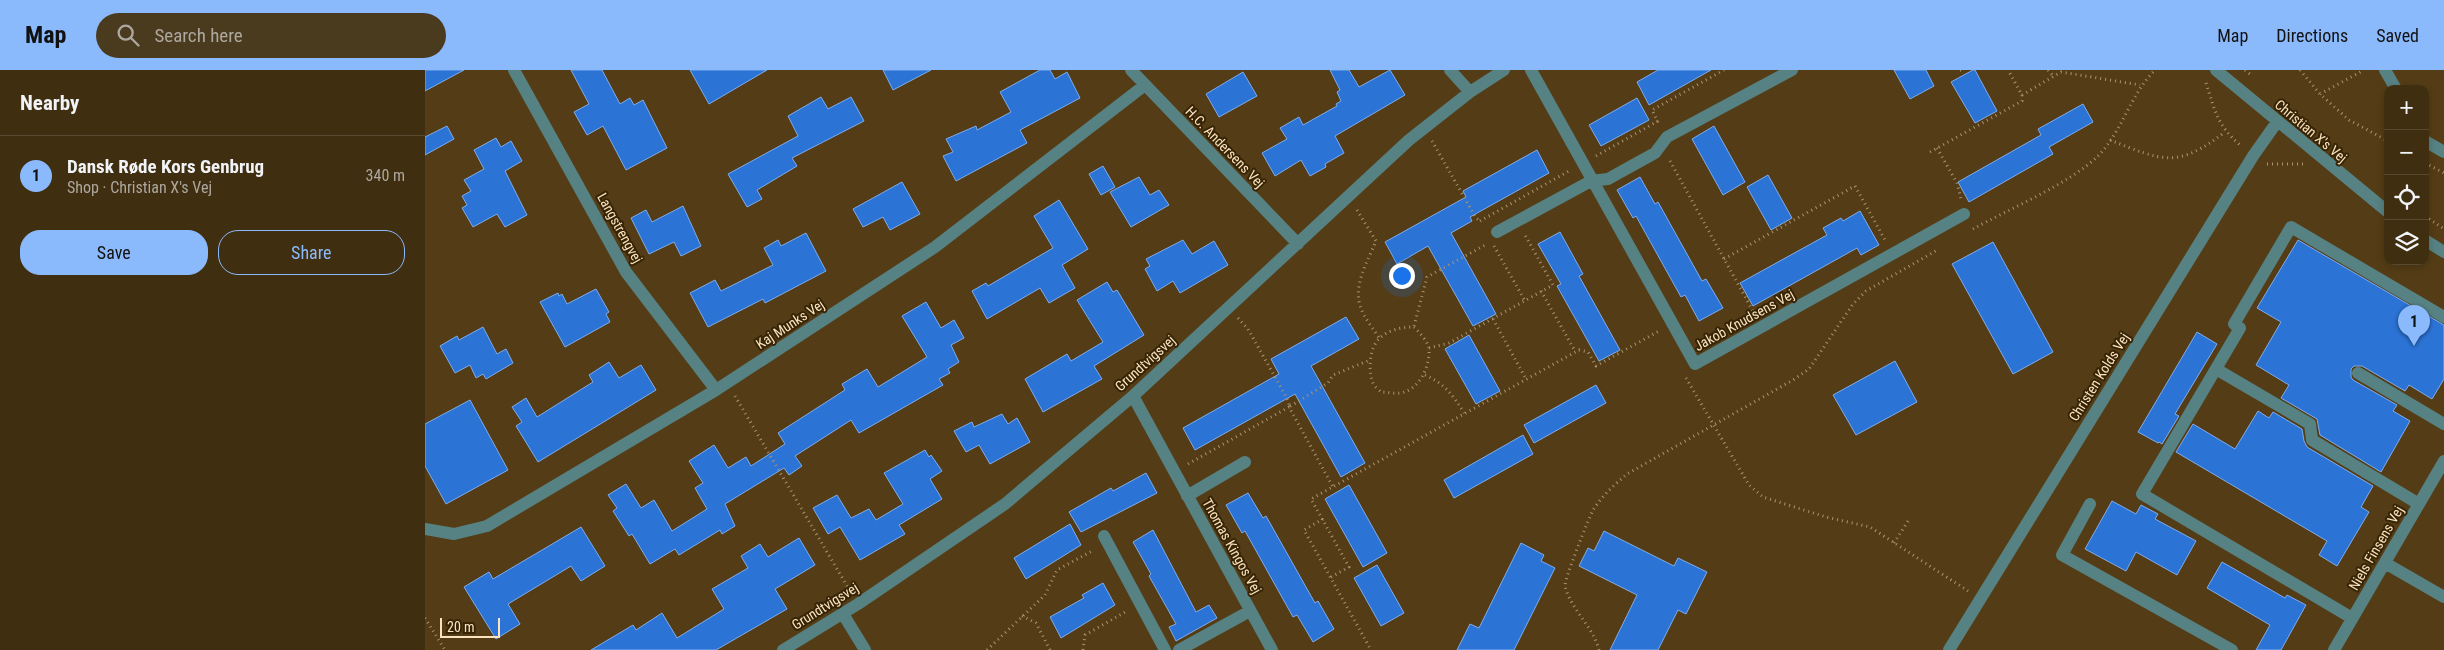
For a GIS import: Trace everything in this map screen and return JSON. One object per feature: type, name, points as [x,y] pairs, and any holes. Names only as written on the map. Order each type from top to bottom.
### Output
[{"type":"street","name":"Langstrengvej","points":[[514,70],[626,272],[722,387]]},
{"type":"street","name":"H.C. Andersens Vej","points":[[1131,70],[1298,244]]},
{"type":"street","points":[[1450,70],[1470,92]]},
{"type":"street","name":"Grundtvigsvej","points":[[783,650],[843,614],[1005,504],[1133,396],[1422,130],[1470,92],[1504,70]]},
{"type":"street","name":"Jakob Knudsens Vej","points":[[1531,70],[1591,181],[1695,364],[1964,214]]},
{"type":"street","points":[[1497,232],[1591,181],[1608,180],[1655,152],[1667,137],[1792,70]]},
{"type":"street","name":"Christian X's Vej","points":[[2216,70],[2384,209]]},
{"type":"street","points":[[2385,70],[2394,85]]},
{"type":"street","name":"Kaj Munks Vej","points":[[425,529],[454,534],[487,526],[722,387],[935,247],[1145,85]]},
{"type":"street","name":"Christen Kolds Vej","points":[[1949,650],[1979,598],[2253,156],[2277,122]]},
{"type":"street","points":[[2429,143],[2444,152]]},
{"type":"street","points":[[2352,618],[2142,494],[2241,328],[2234,324],[2291,227],[2444,317]]},
{"type":"street","points":[[2429,243],[2444,252]]},
{"type":"street","points":[[2216,369],[2310,424],[2312,440],[2419,504]]},
{"type":"street","points":[[2358,373],[2444,424]]},
{"type":"street","name":"Thomas Kingos Vej","points":[[1133,396],[1272,650]]},
{"type":"street","name":"Niels Finsens Vej","points":[[2334,650],[2444,461]]},
{"type":"street","name":"Thomas Kingos Vej","points":[[1187,496],[1245,462]]},
{"type":"street","points":[[2090,504],[2062,555],[2232,650]]},
{"type":"street","points":[[1106,539],[1165,650]]},
{"type":"street","points":[[2385,563],[2444,597]]},
{"type":"street","name":"Thomas Kingos Vej","points":[[1179,650],[1251,611]]},
{"type":"street","points":[[843,614],[865,650]]},
{"type":"path","points":[[1667,137],[1652,110],[1724,70]]},
{"type":"path","points":[[1929,152],[2022,101],[2022,95],[2008,70]]},
{"type":"path","points":[[2048,70],[2054,77]]},
{"type":"path","points":[[1965,234],[2078,172],[2099,155],[2110,140],[2141,86],[2155,70]]},
{"type":"path","points":[[2300,70],[2320,94],[2349,120],[2384,140]]},
{"type":"path","points":[[2320,94],[2364,70]]},
{"type":"path","points":[[2022,95],[2061,72],[2141,86]]},
{"type":"path","points":[[1422,130],[1434,144],[1476,218],[1484,228]]},
{"type":"path","points":[[2110,140],[2148,155],[2170,159],[2188,156],[2205,147],[2225,132]]},
{"type":"path","points":[[1937,148],[1957,183],[1964,214]]},
{"type":"path","points":[[1655,152],[1667,158],[1762,326]]},
{"type":"path","points":[[2429,165],[2444,173]]},
{"type":"path","points":[[1724,259],[1855,186],[1893,254]]},
{"type":"path","points":[[1347,198],[1360,213],[1376,241],[1360,279],[1358,296],[1361,308],[1379,338]]},
{"type":"path","points":[[2429,219],[2444,229]]},
{"type":"path","points":[[1429,348],[1449,343],[1553,285],[1517,221]]},
{"type":"path","points":[[1413,327],[1427,277],[1492,242],[1525,301]]},
{"type":"path","points":[[1599,650],[1596,639],[1569,596],[1565,583],[1593,511],[1610,488],[1627,474],[1712,424],[1793,380],[1809,369],[1853,304],[1865,291],[1940,248]]},
{"type":"path","points":[[1541,292],[1575,352]]},
{"type":"path","points":[[1229,307],[1248,329],[1289,402],[1289,407],[1333,487]]},
{"type":"path","points":[[1493,319],[1526,379]]},
{"type":"path","points":[[1413,327],[1422,335],[1429,348],[1425,375],[1411,389],[1401,393],[1381,392],[1373,384],[1370,360],[1373,347],[1379,338],[1399,328],[1413,327]]},
{"type":"path","points":[[1331,577],[1349,567],[1311,499],[1579,350],[1588,352],[1596,366],[1659,331]]},
{"type":"path","points":[[1174,471],[1289,407],[1328,383],[1333,375],[1370,360]]},
{"type":"path","points":[[1425,375],[1439,381],[1450,390],[1464,414]]},
{"type":"path","points":[[722,387],[858,604]]},
{"type":"path","points":[[1712,424],[1749,485],[1763,497],[1826,517],[1870,527],[1979,598]]},
{"type":"path","points":[[1323,519],[1304,530],[1371,650]]},
{"type":"path","points":[[1895,543],[1908,521]]},
{"type":"path","points":[[987,650],[1045,595],[1057,570],[1106,539]]},
{"type":"path","points":[[1083,650],[1085,635],[1140,604]]},
{"type":"path","points":[[1022,616],[1036,623],[1050,650]]},
{"type":"path","points":[[425,618],[445,650]]},
{"type":"building","points":[[425,70],[464,70],[425,91]]},
{"type":"building","points":[[571,70],[602,70],[620,104],[630,98],[634,105],[643,100],[667,148],[626,170],[603,126],[587,135],[574,112],[589,104]]},
{"type":"building","points":[[690,70],[767,70],[709,104]]},
{"type":"building","points":[[883,70],[931,70],[893,90]]},
{"type":"building","points":[[1040,70],[1050,70],[1055,79],[1067,72],[1080,98],[1020,130],[1027,143],[956,181],[943,156],[953,152],[946,139],[976,126],[977,130],[1011,112],[1000,92]]},
{"type":"building","points":[[1330,70],[1349,70],[1359,87],[1390,70],[1405,95],[1335,136],[1344,153],[1325,164],[1326,167],[1310,176],[1301,160],[1275,176],[1262,153],[1287,139],[1280,128],[1299,117],[1303,125],[1337,106],[1336,104],[1341,101],[1337,92],[1340,90]]},
{"type":"building","points":[[1658,70],[1711,70],[1649,105],[1637,82]]},
{"type":"building","points":[[1894,70],[1926,70],[1934,86],[1910,99]]},
{"type":"building","points":[[1975,70],[1997,111],[1975,123],[1951,82]]},
{"type":"building","points":[[1243,72],[1257,96],[1219,117],[1206,94]]},
{"type":"building","points":[[821,97],[828,109],[851,97],[864,121],[792,158],[797,166],[757,190],[762,199],[747,207],[728,174],[798,136],[788,116]]},
{"type":"building","points":[[1637,98],[1649,120],[1601,146],[1589,125]]},
{"type":"building","points":[[2083,104],[2093,122],[2049,147],[2053,154],[1969,202],[1958,182],[2041,135],[2038,129]]},
{"type":"building","points":[[447,126],[454,139],[425,155],[425,137]]},
{"type":"building","points":[[1714,126],[1745,182],[1723,195],[1692,139]]},
{"type":"building","points":[[496,138],[501,147],[511,141],[522,161],[505,171],[527,215],[505,227],[497,214],[473,227],[462,208],[467,205],[462,196],[471,191],[464,180],[484,169],[474,150]]},
{"type":"building","points":[[1537,150],[1549,173],[1470,217],[1472,221],[1451,233],[1496,314],[1473,326],[1428,246],[1397,264],[1385,242],[1466,197],[1463,191]]},
{"type":"building","points":[[1103,166],[1115,187],[1101,195],[1089,174]]},
{"type":"building","points":[[1768,175],[1792,218],[1771,230],[1747,187]]},
{"type":"building","points":[[1139,177],[1150,195],[1159,190],[1169,205],[1131,227],[1110,192]]},
{"type":"building","points":[[1640,177],[1655,204],[1658,202],[1702,281],[1706,279],[1723,308],[1699,321],[1685,295],[1681,297],[1636,216],[1633,218],[1617,190]]},
{"type":"building","points":[[902,182],[920,214],[890,230],[883,217],[863,227],[853,209]]},
{"type":"building","points":[[1059,200],[1088,249],[1062,265],[1075,288],[1049,303],[1040,288],[987,319],[972,291],[986,283],[988,286],[1053,248],[1034,216]]},
{"type":"building","points":[[683,206],[701,246],[681,256],[674,242],[649,254],[631,218],[646,210],[652,222]]},
{"type":"building","points":[[1860,211],[1879,245],[1861,255],[1857,248],[1753,306],[1740,283],[1827,235],[1823,228],[1841,218],[1843,221]]},
{"type":"building","points":[[1560,232],[1583,274],[1579,276],[1620,350],[1599,361],[1557,286],[1561,284],[1538,244]]},
{"type":"building","points":[[806,233],[826,271],[765,303],[763,299],[708,327],[690,293],[715,280],[721,291],[773,265],[764,248],[778,240],[781,246]]},
{"type":"building","points":[[1183,240],[1192,254],[1214,241],[1228,265],[1180,293],[1173,281],[1157,291],[1145,269],[1150,266],[1146,259]]},
{"type":"building","points":[[2298,240],[2444,325],[2444,379],[2432,399],[2409,385],[2405,391],[2362,366],[2354,366],[2351,369],[2353,380],[2397,405],[2393,411],[2410,421],[2381,472],[2320,435],[2317,419],[2281,398],[2289,385],[2256,365],[2281,322],[2257,308]]},
{"type":"building","points":[[1993,242],[2053,352],[2013,374],[1952,264]]},
{"type":"building","points":[[1107,282],[1113,292],[1117,290],[1144,335],[1094,366],[1102,379],[1043,412],[1025,379],[1067,354],[1071,361],[1103,342],[1077,300]]},
{"type":"building","points":[[596,289],[609,312],[606,314],[610,322],[565,347],[540,302],[558,293],[559,296],[562,294],[567,304]]},
{"type":"building","points":[[926,302],[941,328],[954,320],[964,338],[951,345],[959,362],[948,369],[950,373],[939,379],[943,385],[859,433],[851,420],[795,456],[802,466],[789,475],[784,468],[725,504],[735,526],[722,534],[720,530],[679,555],[675,549],[650,564],[632,534],[629,536],[613,511],[617,508],[608,495],[626,484],[641,508],[654,500],[672,531],[707,509],[695,488],[703,483],[689,461],[714,445],[728,468],[746,457],[751,466],[785,444],[778,433],[845,390],[842,384],[867,369],[878,387],[927,357],[902,316]]},
{"type":"building","points":[[1346,317],[1359,339],[1311,366],[1365,463],[1341,477],[1295,394],[1195,450],[1183,428],[1279,374],[1271,359]]},
{"type":"building","points":[[483,327],[497,354],[506,349],[513,363],[486,379],[483,374],[476,378],[470,365],[455,373],[440,346],[457,336],[459,340]]},
{"type":"building","points":[[2197,332],[2217,344],[2175,414],[2179,416],[2162,444],[2158,443],[2138,432]]},
{"type":"building","points":[[1469,335],[1500,391],[1476,404],[1445,349]]},
{"type":"building","points":[[1895,361],[1917,402],[1856,435],[1833,395]]},
{"type":"building","points":[[609,362],[619,378],[641,365],[656,390],[538,462],[516,426],[522,422],[512,407],[526,398],[537,417],[593,382],[589,375]]},
{"type":"building","points":[[1596,385],[1606,403],[1534,443],[1524,425]]},
{"type":"building","points":[[470,400],[508,470],[446,504],[425,466],[425,424]]},
{"type":"building","points":[[2258,411],[2269,418],[2273,412],[2302,429],[2307,447],[2373,486],[2361,507],[2369,512],[2337,566],[2319,555],[2327,541],[2176,452],[2193,424],[2235,449]]},
{"type":"building","points":[[1002,414],[1008,424],[1017,418],[1030,442],[990,464],[979,445],[966,452],[954,431],[972,422],[974,427]]},
{"type":"building","points":[[1523,435],[1533,454],[1454,498],[1444,480]]},
{"type":"building","points":[[925,450],[929,457],[931,455],[942,471],[930,479],[942,499],[899,525],[905,534],[860,560],[840,527],[828,534],[813,508],[837,495],[851,518],[869,509],[876,520],[903,504],[884,473]]},
{"type":"building","points":[[1146,473],[1157,493],[1081,532],[1069,512],[1111,488],[1113,491]]},
{"type":"building","points":[[1349,485],[1387,553],[1363,567],[1325,499]]},
{"type":"building","points":[[1248,493],[1263,518],[1266,516],[1315,603],[1318,601],[1334,629],[1313,642],[1297,615],[1293,617],[1245,531],[1242,533],[1226,505]]},
{"type":"building","points":[[2112,501],[2136,514],[2141,505],[2158,514],[2155,519],[2196,541],[2177,575],[2136,552],[2126,571],[2085,549]]},
{"type":"building","points":[[1070,524],[1081,545],[1026,579],[1014,558]]},
{"type":"building","points":[[581,527],[605,566],[581,581],[571,566],[508,604],[520,624],[496,639],[464,587],[489,572],[493,579]]},
{"type":"building","points":[[1153,530],[1196,612],[1209,605],[1217,618],[1176,641],[1169,627],[1176,624],[1149,576],[1151,574],[1133,542]]},
{"type":"building","points":[[1604,531],[1674,566],[1678,558],[1707,572],[1686,614],[1678,610],[1658,650],[1610,650],[1637,595],[1579,566],[1588,548],[1594,551]]},
{"type":"building","points":[[799,538],[815,565],[775,589],[787,609],[716,650],[591,650],[633,625],[636,630],[662,613],[677,638],[724,609],[712,589],[748,568],[741,556],[760,544],[768,557]]},
{"type":"building","points":[[1521,543],[1544,555],[1541,561],[1555,568],[1514,650],[1457,650],[1470,624],[1479,628]]},
{"type":"building","points":[[2222,562],[2285,598],[2287,595],[2306,605],[2281,650],[2256,650],[2270,625],[2207,588]]},
{"type":"building","points":[[1377,565],[1404,613],[1381,626],[1354,578]]},
{"type":"building","points":[[1103,583],[1115,605],[1061,638],[1050,617],[1084,598],[1082,595]]},
{"type":"place","name":"Dansk Røde Kors Genbrug","points":[[2414,346]]}]
